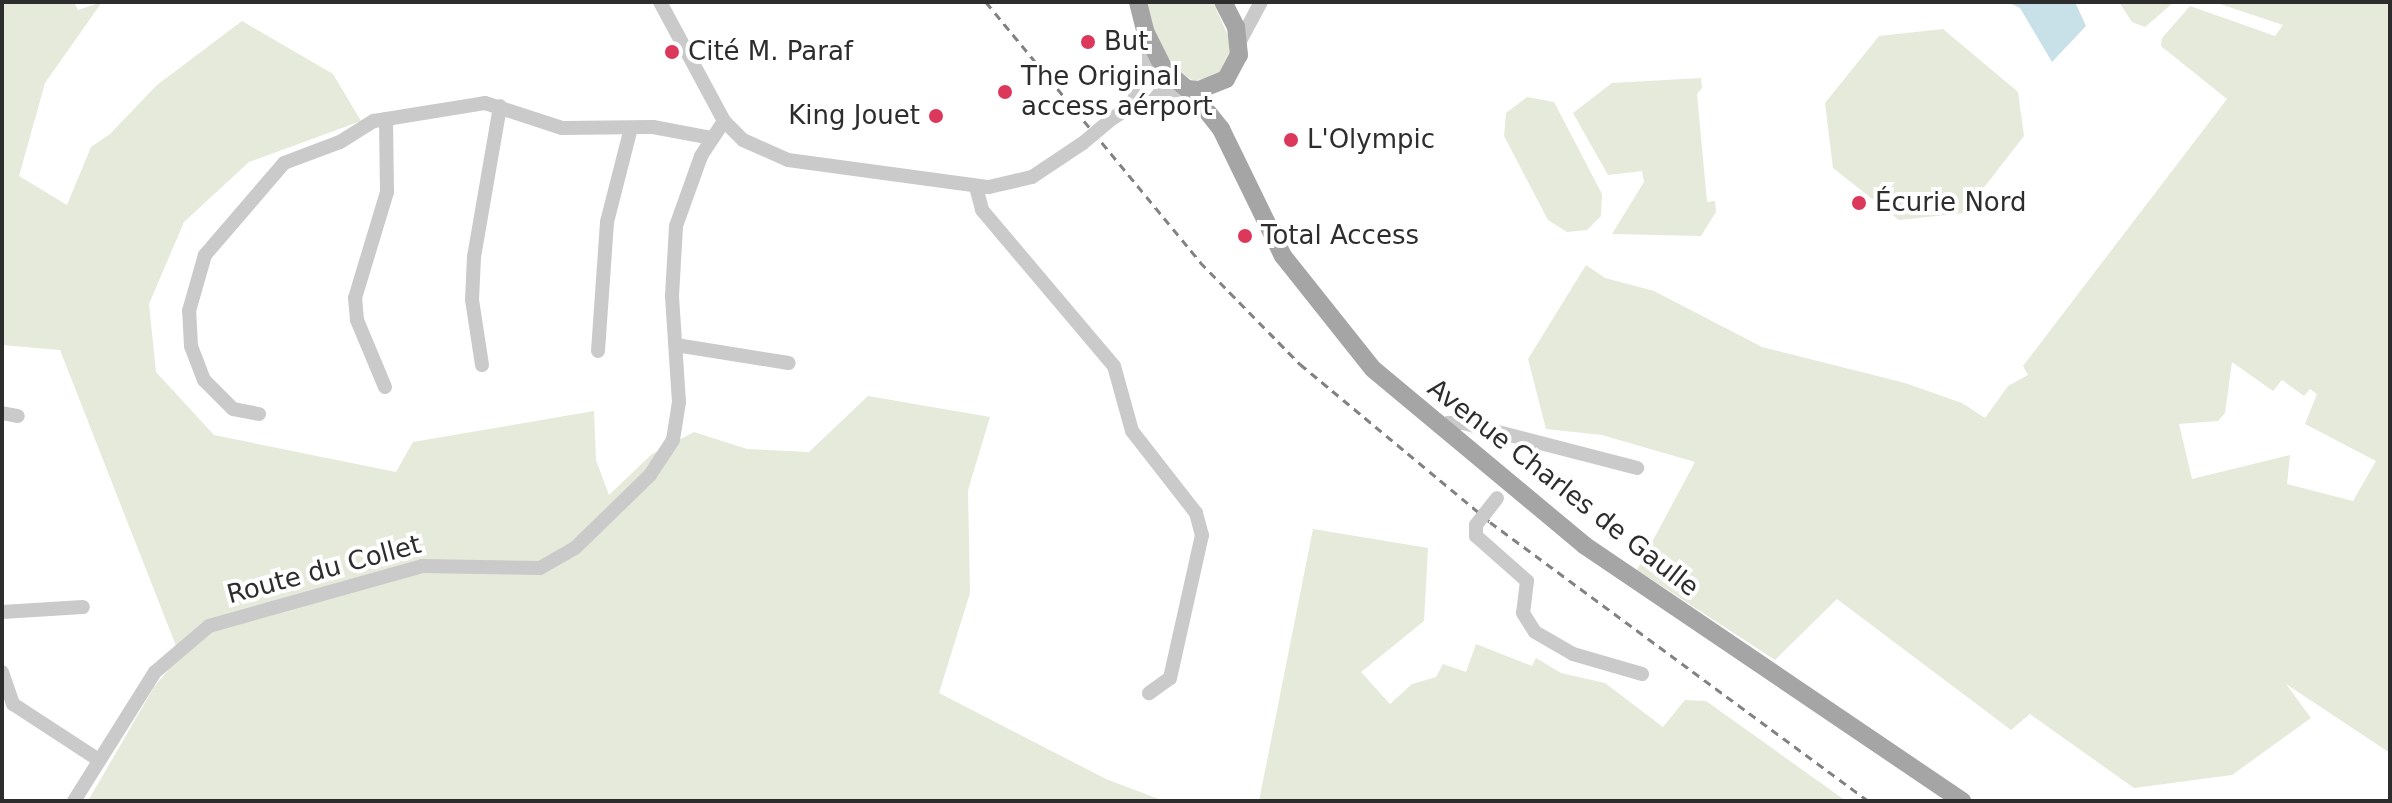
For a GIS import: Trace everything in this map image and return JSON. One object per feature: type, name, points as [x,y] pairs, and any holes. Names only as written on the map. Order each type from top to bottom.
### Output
[{"type":"main road","name":"Avenue Charles de Gaulle","points":[[1138,2],[1149,43],[1165,71],[1188,89],[1221,129],[1283,256],[1310,295],[1373,369],[1443,429],[1500,490],[1962,801]]},
{"type":"main road","points":[[1223,2],[1240,41]]},
{"type":"main road","name":"Avenue Charles de Gaulle","points":[[1221,129],[1220,102],[1240,41]]},
{"type":"main road","points":[[1188,89],[1208,89],[1226,79]]},
{"type":"street","points":[[660,2],[724,121],[743,140],[788,160],[976,187],[1032,177],[1083,143],[1132,103],[1152,93],[1188,89]]},
{"type":"street","points":[[1240,41],[1261,2]]},
{"type":"street","points":[[1132,103],[1149,70],[1149,43]]},
{"type":"street","points":[[259,414],[225,404],[197,366],[188,330],[196,273],[215,239],[284,163],[386,119],[485,103],[562,128],[681,130],[711,138]]},
{"type":"street","points":[[482,365],[472,300],[474,257],[500,106]]},
{"type":"street","points":[[385,387],[357,320],[355,298],[387,192],[386,119]]},
{"type":"street","name":"Route du Collet","points":[[74,801],[155,672],[209,626],[422,566],[519,571],[540,568],[575,548],[650,475],[673,440],[679,402],[676,226],[711,138],[724,121]]},
{"type":"street","points":[[598,351],[607,222],[631,128]]},
{"type":"street","points":[[976,187],[982,210],[1114,366],[1132,431],[1196,513],[1202,535],[1170,678],[1149,693]]},
{"type":"street","points":[[676,345],[789,363]]},
{"type":"street","points":[[2,413],[18,416]]},
{"type":"street","points":[[1443,429],[1448,423],[1463,423],[1637,468]]},
{"type":"street","points":[[1500,490],[1476,525],[1476,536],[1527,581],[1523,613],[1535,632],[1573,654],[1642,674]]},
{"type":"street","points":[[2,612],[83,607]]},
{"type":"street","points":[[2,672],[7,706],[99,760]]},
{"type":"shaded area","points":[[2,2],[74,2],[78,10],[102,2],[45,83],[19,176],[67,205],[91,147],[110,134],[157,85],[242,21],[333,74],[361,121],[249,162],[184,222],[149,304],[156,372],[214,435],[396,472],[413,442],[594,411],[596,460],[609,495],[652,454],[694,432],[747,449],[809,452],[868,396],[990,417],[968,490],[970,593],[939,693],[1106,779],[1164,801],[88,801],[154,687],[180,656],[60,350],[2,345]]},
{"type":"shaded area","points":[[1147,2],[1213,2],[1233,47],[1221,74],[1194,81],[1173,69],[1147,21]]},
{"type":"shaded area","points":[[2119,2],[2174,2],[2145,27],[2132,22]]},
{"type":"shaded area","points":[[2214,2],[2390,2],[2390,753],[2286,684],[2311,718],[2232,775],[2134,788],[2030,714],[2011,730],[1837,599],[1775,660],[1637,570],[1695,462],[1602,435],[1546,429],[1528,359],[1586,265],[1605,278],[1654,291],[1762,347],[1905,383],[1962,403],[1985,418],[2008,386],[2028,375],[2023,366],[2227,99],[2161,46],[2162,38],[2190,6],[2275,36],[2283,25]],"holes":[[[2232,362],[2273,391],[2282,380],[2304,396],[2310,389],[2317,394],[2305,424],[2376,461],[2353,501],[2287,484],[2290,455],[2192,479],[2179,424],[2218,421],[2225,413]]]},
{"type":"shaded area","points":[[1943,29],[2018,92],[2024,136],[1964,213],[1899,220],[1833,168],[1825,103],[1879,36]]},
{"type":"shaded area","points":[[1701,78],[1702,88],[1697,94],[1707,202],[1715,201],[1716,212],[1701,236],[1612,234],[1644,182],[1642,171],[1608,175],[1573,113],[1612,83]]},
{"type":"shaded area","points":[[1527,97],[1554,102],[1602,194],[1601,216],[1587,230],[1567,232],[1548,220],[1504,136],[1506,113]]},
{"type":"shaded area","points":[[1313,529],[1428,548],[1424,621],[1361,672],[1390,704],[1412,684],[1436,677],[1443,664],[1466,672],[1476,644],[1532,666],[1536,658],[1561,673],[1605,683],[1663,727],[1685,700],[1706,701],[1846,801],[1259,801]]},
{"type":"water","points":[[2007,2],[2075,2],[2086,26],[2052,62],[2020,8]]},
{"type":"railway","points":[[986,2],[1200,262],[1300,364],[1490,522],[1868,801]]},
{"type":"place","name":"But","points":[[1088,42]]},
{"type":"place","name":"Cité M. Paraf","points":[[672,52]]},
{"type":"place","name":"The Original access aérport","points":[[1005,92]]},
{"type":"place","name":"King Jouet","points":[[936,116]]},
{"type":"place","name":"L'Olympic","points":[[1291,140]]},
{"type":"place","name":"Écurie Nord","points":[[1859,203]]},
{"type":"place","name":"Total Access","points":[[1245,236]]}]
